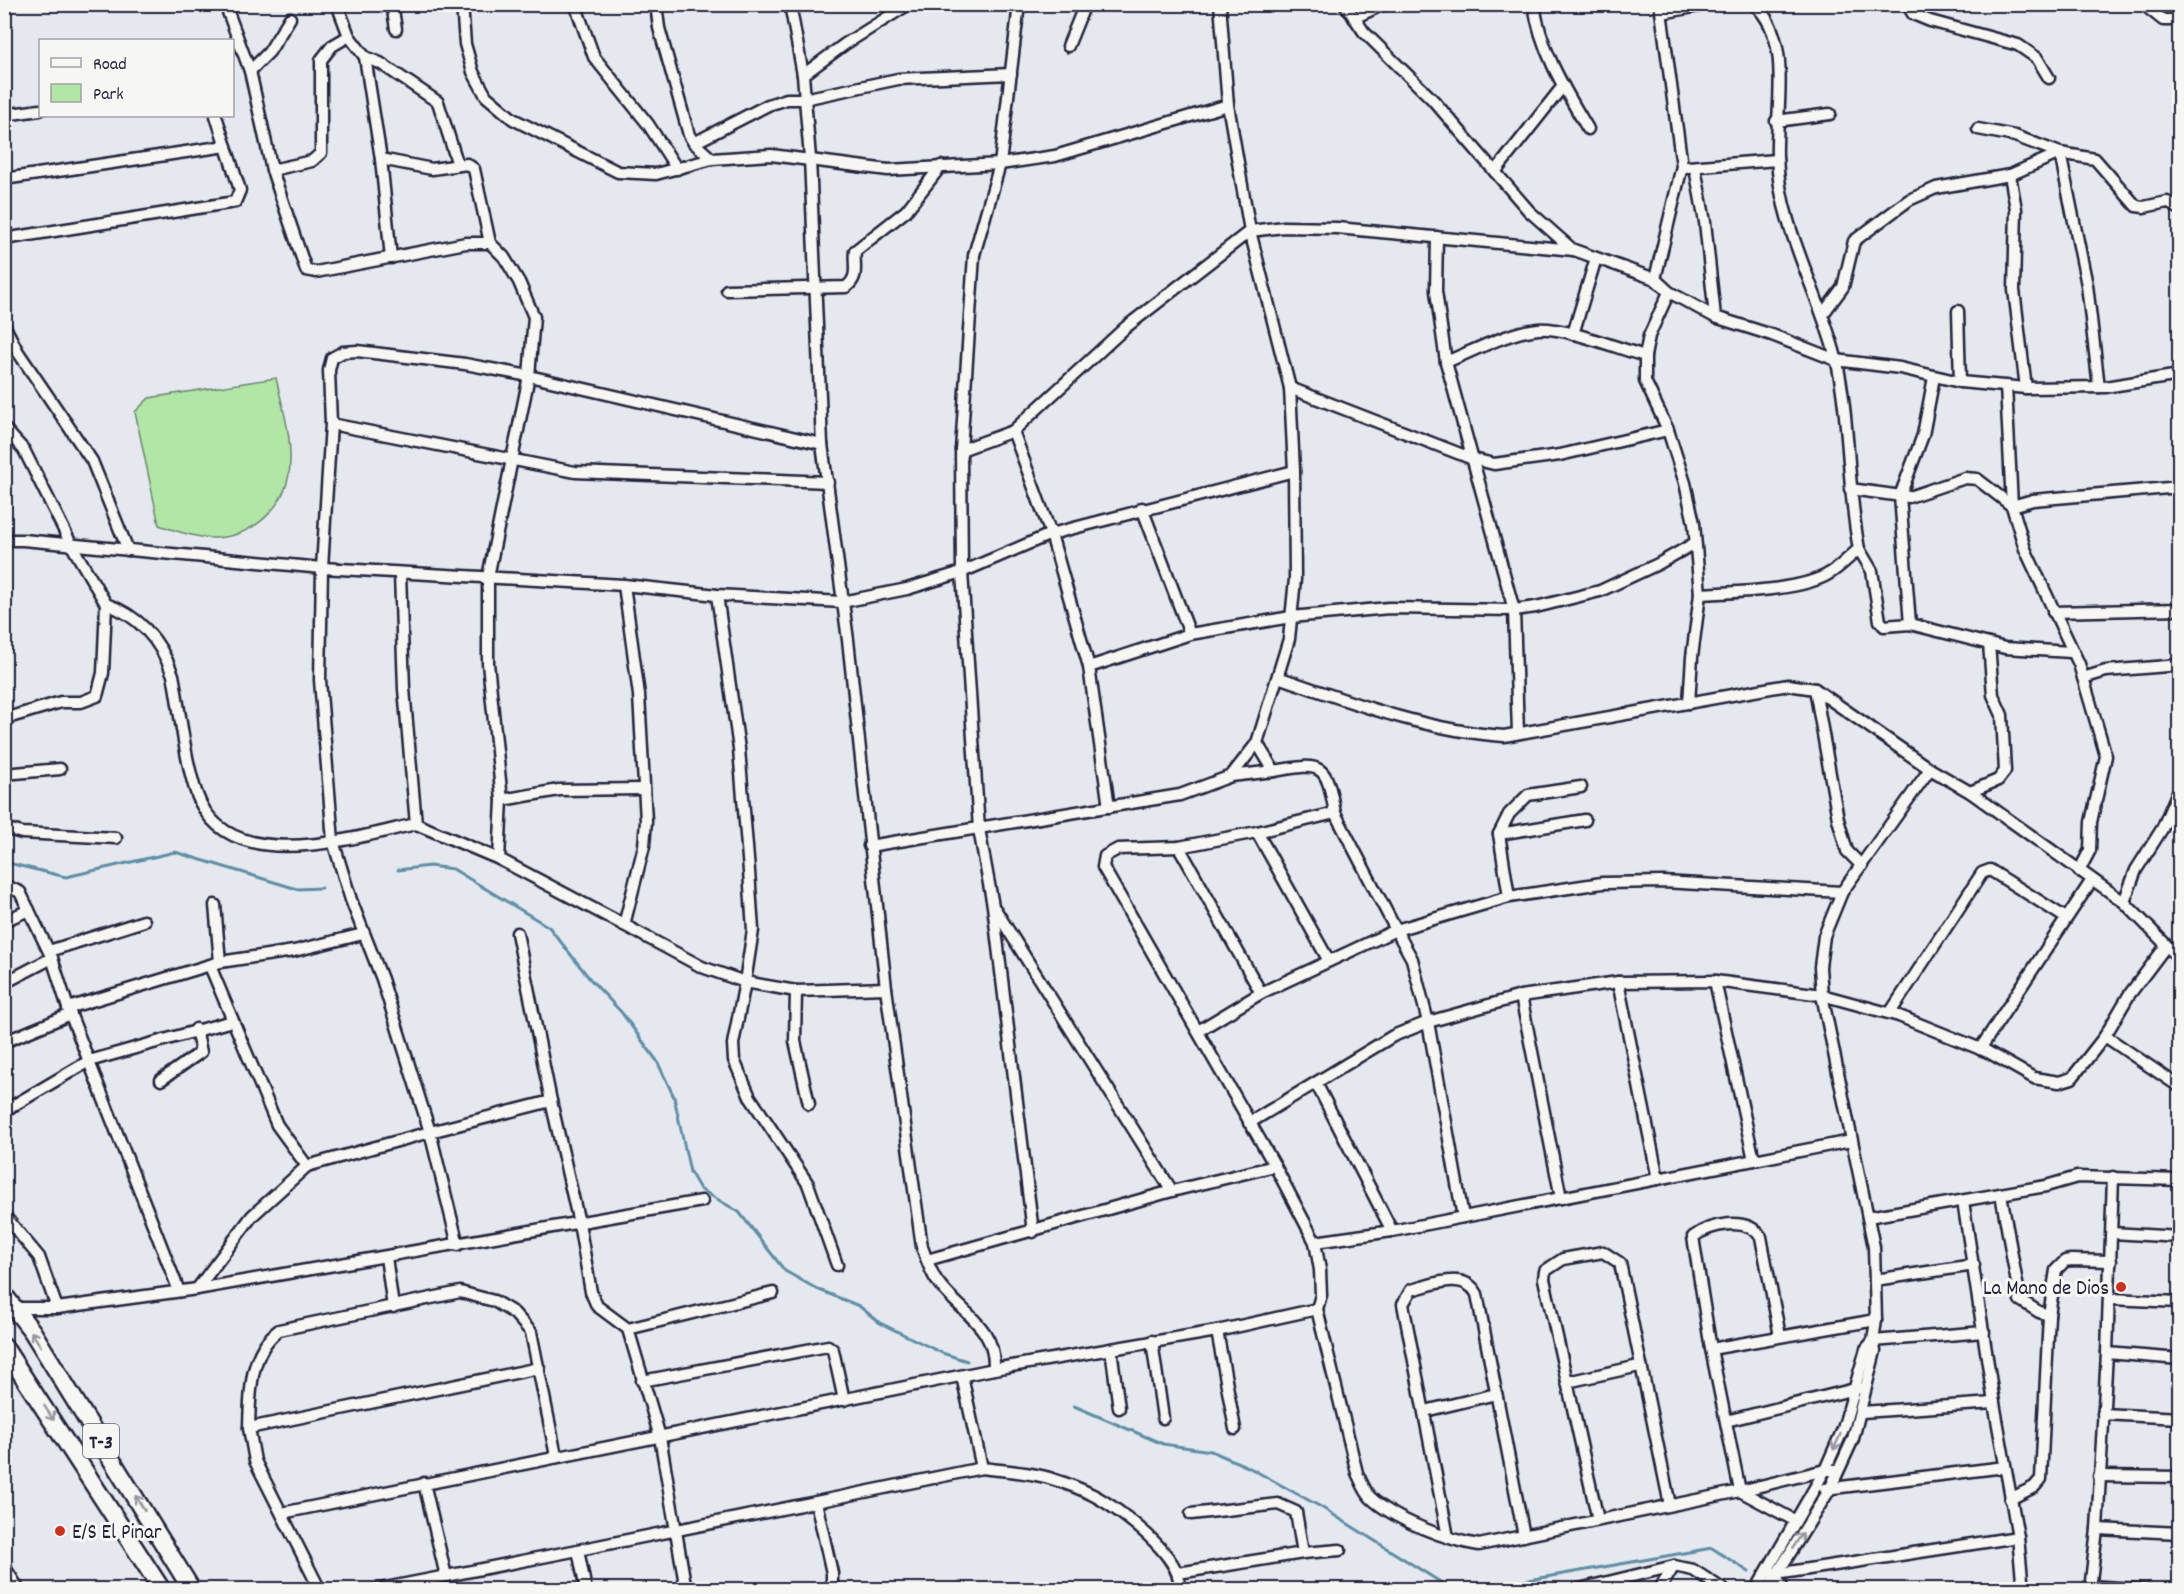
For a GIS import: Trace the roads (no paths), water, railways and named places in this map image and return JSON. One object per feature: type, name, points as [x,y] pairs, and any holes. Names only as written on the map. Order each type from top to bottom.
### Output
[{"type":"main road","name":"T-3","points":[[10,1301],[192,1590]]},
{"type":"main road","name":"T-3","points":[[4,1347],[162,1590]]},
{"type":"street","points":[[225,4],[250,71],[272,170],[306,270],[316,272],[466,243],[490,243]]},
{"type":"street","points":[[329,4],[338,8],[349,36],[365,57],[381,159],[391,258]]},
{"type":"street","points":[[392,4],[396,29]]},
{"type":"street","points":[[462,4],[465,44],[472,72],[486,96],[513,118],[618,172],[656,174],[712,159],[771,155],[810,158],[888,170],[1000,164],[1056,156],[1228,105]]},
{"type":"street","points":[[575,4],[594,57],[648,124],[677,169]]},
{"type":"street","points":[[656,4],[659,28],[693,143],[712,159]]},
{"type":"street","points":[[790,4],[803,75],[810,158],[822,444],[886,988],[922,1247],[937,1281],[988,1335],[994,1352],[994,1369]]},
{"type":"street","points":[[886,4],[892,15]]},
{"type":"street","points":[[803,75],[845,44],[909,4]]},
{"type":"street","points":[[1019,4],[1000,164],[974,255],[961,450],[962,572],[979,829],[993,906],[1033,1232]]},
{"type":"street","points":[[1068,46],[1085,4]]},
{"type":"street","points":[[1220,4],[1228,105],[1250,231],[1290,388],[1294,471],[1295,579],[1289,639],[1257,743],[1230,776]]},
{"type":"street","points":[[1345,4],[1364,32],[1433,100],[1529,211],[1574,250]]},
{"type":"street","points":[[1354,18],[1384,4]]},
{"type":"street","points":[[1534,4],[1536,23],[1563,86],[1588,129]]},
{"type":"street","points":[[1655,279],[1682,166],[1661,9],[1710,4]]},
{"type":"street","points":[[1754,4],[1760,10],[1780,50],[1776,121],[1777,160],[1788,218],[1823,314],[1836,360],[1859,549],[1872,571],[1881,623],[1886,627],[1910,624],[2005,648],[2071,652]]},
{"type":"street","points":[[1907,4],[1912,14],[1930,21],[2018,45],[2037,58],[2049,78]]},
{"type":"street","points":[[2143,4],[2163,20],[2180,20]]},
{"type":"street","points":[[250,71],[269,52],[290,18]]},
{"type":"street","points":[[272,170],[312,161],[321,153],[321,60],[332,46],[349,36]]},
{"type":"street","points":[[365,57],[380,63],[438,102],[458,165]]},
{"type":"street","points":[[693,143],[768,105],[787,99],[804,99],[898,79],[1011,74]]},
{"type":"street","points":[[1495,172],[1563,86]]},
{"type":"street","points":[[4,115],[39,110]]},
{"type":"street","points":[[1776,121],[1830,114]]},
{"type":"street","points":[[4,239],[235,202],[240,190],[216,117]]},
{"type":"street","points":[[1978,129],[2015,136],[2060,153],[2096,159],[2136,206],[2144,207],[2167,202],[2180,209]]},
{"type":"street","points":[[4,179],[226,146]]},
{"type":"street","points":[[1823,314],[1843,288],[1852,248],[1859,236],[1921,193],[2010,175],[2060,153]]},
{"type":"street","points":[[2060,153],[2087,285],[2099,387]]},
{"type":"street","points":[[381,159],[432,169],[467,164],[474,170],[490,243],[504,257],[519,282],[534,317],[530,376],[488,577],[488,663],[502,800],[499,859]]},
{"type":"street","points":[[1682,166],[1695,168],[1777,160]]},
{"type":"street","points":[[727,290],[815,290],[846,287],[853,282],[856,273],[855,250],[906,211],[941,166]]},
{"type":"street","points":[[1695,168],[1705,222],[1715,317]]},
{"type":"street","points":[[2010,175],[2016,209],[2014,290],[2026,388]]},
{"type":"street","points":[[961,450],[1013,431],[1125,327],[1250,231],[1284,227],[1337,228],[1574,250],[1655,279],[1669,292],[1715,317],[1772,335],[1836,360],[1900,368],[1960,382],[2026,388],[2099,387],[2180,375]]},
{"type":"street","points":[[1437,237],[1436,291],[1446,362],[1514,610],[1518,733]]},
{"type":"street","points":[[1573,334],[1596,258]]},
{"type":"street","points":[[1669,292],[1649,336],[1645,356],[1645,381],[1668,430],[1685,483],[1695,543],[1700,594],[1689,703]]},
{"type":"street","points":[[1958,311],[1960,382]]},
{"type":"street","points":[[4,325],[18,352],[92,461],[128,550]]},
{"type":"street","points":[[1446,362],[1489,344],[1537,329],[1573,334],[1645,356]]},
{"type":"street","points":[[458,1245],[430,1132],[382,979],[363,934],[333,841],[320,680],[322,568],[331,424],[329,370],[332,358],[343,352],[357,351],[465,364],[530,376],[822,444]]},
{"type":"street","points":[[1910,624],[1900,496],[1923,435],[1934,376]]},
{"type":"street","points":[[2006,386],[2012,506],[2025,549],[2083,678],[2106,756],[2091,822],[2090,850],[2079,871]]},
{"type":"street","points":[[1290,388],[1473,459],[1494,464],[1560,455],[1668,430]]},
{"type":"street","points":[[331,424],[575,472],[828,482]]},
{"type":"street","points":[[4,428],[24,450],[72,546],[106,604],[103,673],[97,696],[81,702],[62,702],[4,719]]},
{"type":"street","points":[[1013,431],[1051,534],[1089,667],[1109,807]]},
{"type":"street","points":[[4,540],[322,568],[624,585],[717,595],[842,602],[907,590],[962,572],[1051,534],[1142,508],[1294,471]]},
{"type":"street","points":[[1850,489],[1909,497],[1965,478],[1977,479],[2012,506],[2044,499],[2180,487]]},
{"type":"street","points":[[1142,508],[1190,634]]},
{"type":"street","points":[[1089,667],[1190,634],[1291,617],[1389,608],[1514,610],[1536,607],[1600,591],[1695,543]]},
{"type":"street","points":[[1700,594],[1760,590],[1804,583],[1829,575],[1859,549]]},
{"type":"street","points":[[400,573],[405,689],[416,824]]},
{"type":"street","points":[[624,585],[639,695],[646,821],[644,846],[624,925]]},
{"type":"street","points":[[717,595],[740,749],[753,930],[733,1044],[734,1060],[750,1097],[808,1184],[837,1265]]},
{"type":"street","points":[[106,604],[123,610],[158,640],[173,675],[200,802],[211,820],[231,834],[259,845],[307,845],[416,824],[499,859],[702,967],[745,982],[796,991],[886,988]]},
{"type":"street","points":[[2053,612],[2180,609]]},
{"type":"street","points":[[1970,792],[1998,780],[2005,771],[2002,715],[1993,695],[1989,644]]},
{"type":"street","points":[[2083,678],[2106,671],[2180,665]]},
{"type":"street","points":[[1278,677],[1358,705],[1475,734],[1504,735],[1788,685],[1815,689],[1930,769],[1970,792],[2124,902],[2180,959]]},
{"type":"street","points":[[1815,689],[1838,819],[1847,851],[1862,866]]},
{"type":"street","points":[[1257,743],[1274,771]]},
{"type":"street","points":[[869,846],[1180,795],[1230,776],[1306,765],[1318,768],[1329,777],[1335,813],[1412,959],[1428,1022],[1463,1217]]},
{"type":"street","points":[[4,774],[60,769]]},
{"type":"street","points":[[1767,1590],[1772,1572],[1794,1520],[1816,1489],[1861,1389],[1875,1351],[1873,1341],[1876,1320],[1874,1246],[1822,995],[1820,968],[1824,936],[1842,892],[1930,769]]},
{"type":"street","points":[[1509,897],[1499,834],[1509,814],[1528,795],[1581,787]]},
{"type":"street","points":[[2124,902],[2136,870],[2162,829],[2180,787]]},
{"type":"street","points":[[502,800],[565,790],[644,789]]},
{"type":"street","points":[[1335,813],[1257,832],[1179,847],[1118,849],[1105,856],[1103,867],[1275,1166],[1315,1242],[1320,1270],[1321,1295],[1317,1309],[1357,1473],[1369,1496],[1396,1515],[1458,1542],[1479,1545],[1740,1491],[1825,1470],[1837,1470]]},
{"type":"street","points":[[1499,834],[1585,820]]},
{"type":"street","points":[[4,828],[22,833],[116,837]]},
{"type":"street","points":[[1257,832],[1329,961]]},
{"type":"street","points":[[1179,847],[1261,993]]},
{"type":"street","points":[[1890,1013],[1982,873],[1990,870],[2066,918]]},
{"type":"street","points":[[1980,1049],[2092,880]]},
{"type":"street","points":[[1198,1031],[1261,993],[1396,930],[1509,897],[1602,883],[1663,882],[1842,892]]},
{"type":"street","points":[[4,885],[20,892],[51,955],[69,1011],[179,1291]]},
{"type":"street","points":[[215,905],[215,964],[232,1021],[278,1125],[307,1166]]},
{"type":"street","points":[[993,906],[1172,1191]]},
{"type":"street","points":[[4,921],[29,910]]},
{"type":"street","points":[[4,983],[51,955],[144,921]]},
{"type":"street","points":[[517,933],[551,1101],[579,1223],[591,1292],[597,1306],[628,1329],[660,1437],[686,1590]]},
{"type":"street","points":[[4,1042],[69,1011],[215,964],[294,951],[363,934]]},
{"type":"street","points":[[1249,1123],[1393,1036],[1428,1022],[1521,996],[1618,982],[1715,981],[1822,995],[1890,1013],[1980,1049],[2034,1078],[2059,1082],[2072,1078],[2105,1036],[2129,994],[2166,946]]},
{"type":"street","points":[[1715,981],[1754,1160]]},
{"type":"street","points":[[1618,982],[1658,1179]]},
{"type":"street","points":[[796,991],[795,1041],[809,1104]]},
{"type":"street","points":[[1521,996],[1561,1198]]},
{"type":"street","points":[[4,1111],[89,1061],[196,1029],[232,1021]]},
{"type":"street","points":[[161,1080],[201,1052],[196,1029]]},
{"type":"street","points":[[2105,1036],[2180,1087]]},
{"type":"street","points":[[1316,1083],[1392,1231]]},
{"type":"street","points":[[197,1289],[252,1216],[307,1166],[551,1101]]},
{"type":"street","points":[[1315,1242],[1392,1231],[1851,1141]]},
{"type":"street","points":[[927,1260],[1172,1191],[1275,1166]]},
{"type":"street","points":[[1868,1216],[1963,1202],[2046,1186],[2077,1177],[2180,1180]]},
{"type":"street","points":[[2113,1177],[2107,1353],[2097,1529],[2090,1588],[2146,1590]]},
{"type":"street","points":[[2001,1194],[2020,1300],[2039,1312],[2049,1315]]},
{"type":"street","points":[[10,1301],[57,1308],[197,1289],[702,1201]]},
{"type":"street","points":[[1963,1202],[1994,1403],[2018,1537],[2023,1590]]},
{"type":"street","points":[[4,1215],[39,1257],[57,1308]]},
{"type":"street","points":[[1740,1491],[1711,1349],[1693,1237],[1699,1232],[1737,1223],[1756,1229],[1761,1237],[1780,1336]]},
{"type":"street","points":[[2112,1233],[2180,1237]]},
{"type":"street","points":[[1598,1520],[1544,1279],[1545,1271],[1563,1260],[1603,1252],[1620,1263],[1639,1366],[1670,1505]]},
{"type":"street","points":[[386,1257],[393,1307]]},
{"type":"street","points":[[2010,1499],[2034,1487],[2041,1479],[2049,1315],[2056,1270],[2060,1265],[2071,1260],[2111,1261]]},
{"type":"street","points":[[1875,1280],[1974,1265]]},
{"type":"street","points":[[1448,1537],[1403,1304],[1411,1290],[1461,1280],[1472,1286],[1477,1294],[1524,1536]]},
{"type":"street","points":[[320,1590],[255,1461],[249,1428],[250,1382],[270,1337],[279,1330],[460,1292],[494,1301],[514,1313],[531,1332],[556,1456]]},
{"type":"street","points":[[628,1329],[773,1293]]},
{"type":"street","points":[[2110,1299],[2180,1302]]},
{"type":"street","points":[[282,1513],[994,1369],[1217,1331],[1317,1309]]},
{"type":"street","points":[[1711,1349],[1876,1320]]},
{"type":"street","points":[[1217,1331],[1235,1429]]},
{"type":"street","points":[[1873,1341],[1984,1332]]},
{"type":"street","points":[[1152,1341],[1163,1418]]},
{"type":"street","points":[[642,1381],[828,1346],[833,1350],[844,1400]]},
{"type":"street","points":[[1111,1349],[1119,1408]]},
{"type":"street","points":[[2107,1353],[2180,1359]]},
{"type":"street","points":[[1567,1382],[1639,1366]]},
{"type":"street","points":[[249,1428],[539,1368]]},
{"type":"street","points":[[962,1376],[982,1468]]},
{"type":"street","points":[[1756,1590],[1772,1572],[1830,1489],[1862,1412],[1861,1389]]},
{"type":"street","points":[[1726,1421],[1861,1389]]},
{"type":"street","points":[[1425,1411],[1496,1394]]},
{"type":"street","points":[[1862,1412],[1994,1403]]},
{"type":"street","points":[[2103,1414],[2180,1418]]},
{"type":"street","points":[[1816,1489],[2005,1467]]},
{"type":"street","points":[[375,1590],[982,1468],[1052,1479],[1095,1496],[1148,1534],[1178,1573],[1179,1590]]},
{"type":"street","points":[[2099,1476],[2180,1477]]},
{"type":"street","points":[[424,1483],[446,1576]]},
{"type":"street","points":[[1740,1491],[1794,1520]]},
{"type":"street","points":[[816,1502],[832,1573],[832,1585],[828,1590]]},
{"type":"street","points":[[1191,1514],[1285,1505],[1296,1512],[1303,1552]]},
{"type":"street","points":[[2097,1529],[2180,1533]]},
{"type":"street","points":[[1772,1572],[2018,1537]]},
{"type":"street","points":[[578,1550],[586,1590]]},
{"type":"street","points":[[1178,1573],[1303,1552],[1340,1550]]},
{"type":"street","points":[[4,1566],[19,1590]]},
{"type":"street","points":[[1575,1590],[1674,1566],[1693,1570],[1724,1590]]},
{"type":"street","points":[[1659,1590],[1674,1566]]},
{"type":"street","points":[[1772,1572],[1784,1590]]},
{"type":"waterway","points":[[4,862],[66,877],[175,852],[297,889],[321,888]]},
{"type":"waterway","points":[[398,870],[429,866],[453,869],[549,927],[590,979],[622,1013],[657,1061],[674,1097],[690,1172],[700,1189],[739,1212],[785,1271],[817,1289],[859,1306],[880,1323],[942,1353],[967,1361]]},
{"type":"waterway","points":[[1074,1406],[1163,1444],[1211,1451],[1248,1467],[1321,1507],[1453,1590]]},
{"type":"waterway","points":[[1472,1590],[1712,1548],[1749,1572]]},
{"type":"waterway","points":[[1327,1590],[1419,1586],[1440,1590]]},
{"type":"place","name":"La Mano de Dios","points":[[2121,1287]]},
{"type":"place","name":"E/S El Pinar","points":[[60,1531]]}]
